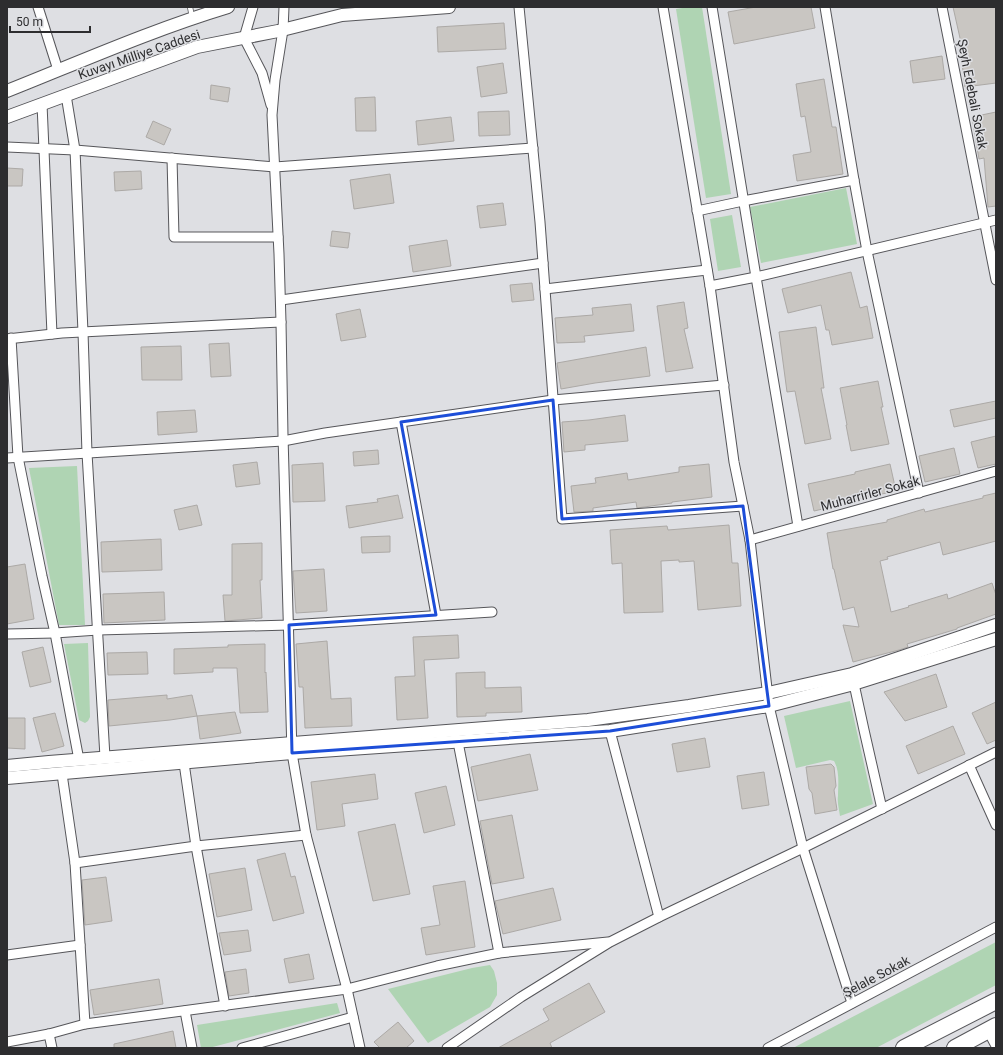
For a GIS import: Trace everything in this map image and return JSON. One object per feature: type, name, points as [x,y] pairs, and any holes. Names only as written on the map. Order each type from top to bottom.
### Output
[{"type":"highway","points":[[904,1048],[996,1000]]},
{"type":"highway","points":[[955,1048],[992,1028]]},
{"type":"street","points":[[38,7],[58,70]]},
{"type":"street","name":"Kuvayı Milliye Caddesi","points":[[7,91],[118,46],[191,12],[228,7]]},
{"type":"street","points":[[253,7],[244,38],[262,73],[273,110]]},
{"type":"street","points":[[284,7],[283,30],[275,80],[273,110],[281,300],[283,441],[292,748],[306,835],[347,989],[360,1048]]},
{"type":"street","name":"Kuvayı Milliye Caddesi","points":[[7,117],[197,47],[283,30],[342,14],[449,7]]},
{"type":"street","points":[[519,7],[543,263],[562,519],[743,506]]},
{"type":"street","points":[[663,7],[710,286],[734,462],[750,540],[768,699],[803,848],[852,1003]]},
{"type":"street","points":[[712,7],[798,526]]},
{"type":"street","points":[[825,7],[867,250],[919,493]]},
{"type":"street","name":"Şeyh Edebali Sokak","points":[[942,7],[996,280]]},
{"type":"street","points":[[66,95],[75,150],[84,332],[87,453],[105,758]]},
{"type":"street","points":[[42,104],[52,334]]},
{"type":"street","points":[[7,147],[75,150],[275,167],[533,148]]},
{"type":"street","points":[[172,158],[174,237],[278,236]]},
{"type":"street","points":[[697,211],[854,180]]},
{"type":"street","points":[[710,286],[756,277],[996,220]]},
{"type":"street","points":[[281,300],[543,263]]},
{"type":"street","points":[[545,289],[707,270]]},
{"type":"street","points":[[79,760],[55,633],[18,457],[9,338],[84,332],[281,322]]},
{"type":"street","points":[[7,458],[283,441],[553,400],[724,385]]},
{"type":"street","points":[[401,422],[436,615]]},
{"type":"street","name":"Muharrirler Sokak","points":[[750,540],[996,471]]},
{"type":"street","points":[[7,634],[289,625],[492,612]]},
{"type":"street","points":[[7,778],[184,763],[292,748],[588,720],[689,706],[768,699],[852,674],[996,625]]},
{"type":"street","points":[[7,766],[105,758],[292,748],[458,742],[610,731],[768,699],[854,684],[996,639]]},
{"type":"street","points":[[854,684],[882,809]]},
{"type":"street","points":[[610,731],[659,917]]},
{"type":"street","points":[[458,742],[499,953]]},
{"type":"street","points":[[447,1048],[521,997],[610,942],[996,752]]},
{"type":"street","points":[[184,763],[196,846],[225,1006]]},
{"type":"street","points":[[969,765],[996,825]]},
{"type":"street","points":[[62,774],[75,863],[85,1024]]},
{"type":"street","points":[[75,863],[196,846],[306,835]]},
{"type":"street","name":"Şelale Sokak","points":[[768,1048],[996,927]]},
{"type":"street","points":[[7,1042],[49,1034],[85,1024],[347,989],[437,966],[499,953],[610,942]]},
{"type":"street","points":[[7,955],[80,945]]},
{"type":"street","points":[[184,1011],[192,1048]]},
{"type":"street","points":[[242,1048],[353,1017]]},
{"type":"street","points":[[992,1028],[996,1046]]},
{"type":"street","points":[[49,1034],[52,1048]]},
{"type":"highlighted area","points":[[553,400],[562,519],[743,506],[769,706],[610,731],[292,753],[289,625],[436,615],[401,422]]},
{"type":"green space","points":[[702,7],[731,194],[706,198],[676,9]]},
{"type":"green space","points":[[846,188],[857,244],[761,263],[750,207]]},
{"type":"green space","points":[[732,215],[741,267],[718,271],[710,219]]},
{"type":"green space","points":[[77,466],[85,625],[59,625],[29,468]]},
{"type":"green space","points":[[88,643],[90,717],[85,723],[79,720],[64,644]]},
{"type":"green space","points":[[850,701],[873,804],[840,816],[838,801],[838,774],[834,761],[830,760],[796,768],[784,716]]},
{"type":"green space","points":[[996,942],[996,985],[876,1048],[793,1048]]},
{"type":"green space","points":[[490,965],[494,971],[497,983],[497,995],[490,1007],[428,1043],[388,989],[472,968]]},
{"type":"green space","points":[[337,1003],[340,1013],[209,1048],[201,1048],[197,1025]]},
{"type":"building","points":[[756,7],[811,7],[815,28],[734,44],[728,12]]},
{"type":"building","points":[[953,7],[996,7],[996,83],[965,87],[960,47],[962,47]]},
{"type":"building","points":[[504,23],[506,49],[438,52],[437,27]]},
{"type":"building","points":[[942,56],[945,79],[913,83],[910,61]]},
{"type":"building","points":[[503,63],[507,93],[481,97],[477,67]]},
{"type":"building","points":[[824,79],[832,127],[836,127],[843,174],[797,181],[793,155],[811,152],[805,116],[801,117],[796,84]]},
{"type":"building","points":[[211,85],[230,88],[228,102],[210,99]]},
{"type":"building","points":[[375,97],[376,131],[356,131],[355,98]]},
{"type":"building","points":[[509,111],[510,135],[479,136],[478,112]]},
{"type":"building","points":[[996,112],[996,206],[988,207],[984,158],[979,159],[972,117]]},
{"type":"building","points":[[451,117],[454,141],[418,145],[416,121]]},
{"type":"building","points":[[153,121],[171,129],[164,145],[146,137]]},
{"type":"building","points":[[7,168],[23,169],[22,186],[7,186]]},
{"type":"building","points":[[141,171],[142,189],[115,191],[114,172]]},
{"type":"building","points":[[390,174],[394,203],[354,209],[350,180]]},
{"type":"building","points":[[503,203],[506,225],[480,228],[477,206]]},
{"type":"building","points":[[332,231],[350,233],[348,248],[330,246]]},
{"type":"building","points":[[447,240],[451,266],[413,272],[409,246]]},
{"type":"building","points":[[851,272],[860,308],[867,306],[873,338],[832,345],[829,330],[826,330],[821,305],[788,313],[782,289]]},
{"type":"building","points":[[532,283],[534,300],[512,302],[510,285]]},
{"type":"building","points":[[684,302],[688,328],[684,329],[693,368],[666,372],[657,306]]},
{"type":"building","points":[[631,304],[634,331],[584,336],[585,342],[557,343],[555,318],[593,315],[592,308]]},
{"type":"building","points":[[360,309],[366,337],[341,341],[336,314]]},
{"type":"building","points":[[816,327],[824,388],[821,388],[831,439],[805,444],[795,391],[787,392],[779,332]]},
{"type":"building","points":[[229,343],[231,376],[211,377],[209,344]]},
{"type":"building","points":[[181,346],[182,380],[142,380],[141,347]]},
{"type":"building","points":[[646,347],[650,376],[561,389],[557,363]]},
{"type":"building","points":[[878,381],[883,407],[881,407],[889,444],[851,451],[840,388]]},
{"type":"building","points":[[996,401],[996,418],[954,427],[950,410]]},
{"type":"building","points":[[195,410],[197,432],[158,435],[157,412]]},
{"type":"building","points":[[625,415],[628,441],[585,445],[585,450],[564,452],[562,422]]},
{"type":"building","points":[[996,436],[996,464],[978,468],[971,442]]},
{"type":"building","points":[[954,448],[960,474],[925,482],[919,456]]},
{"type":"building","points":[[378,450],[379,464],[354,466],[353,452]]},
{"type":"building","points":[[257,462],[260,484],[236,487],[233,465]]},
{"type":"building","points":[[323,463],[325,501],[293,502],[292,465]]},
{"type":"building","points":[[709,464],[712,497],[637,508],[636,502],[593,508],[593,511],[574,512],[571,486],[596,483],[595,478],[627,473],[628,480],[679,472],[679,467]]},
{"type":"building","points":[[890,464],[896,491],[849,501],[849,503],[814,511],[808,484],[855,474],[855,472]]},
{"type":"building","points":[[996,493],[996,541],[943,555],[940,542],[887,557],[888,559],[880,561],[891,612],[947,594],[948,599],[992,583],[996,595],[996,614],[957,629],[907,644],[908,647],[853,662],[843,625],[859,627],[854,607],[843,610],[833,569],[827,533],[887,522],[887,520],[924,509],[925,512],[983,498],[983,496]]},
{"type":"building","points":[[398,495],[403,518],[349,528],[346,506],[378,502],[377,499]]},
{"type":"building","points":[[197,505],[202,525],[179,530],[174,510]]},
{"type":"building","points":[[729,525],[732,563],[738,563],[741,606],[698,610],[694,561],[661,561],[663,612],[624,613],[622,563],[612,564],[610,530],[667,526],[668,530]]},
{"type":"building","points":[[390,536],[390,552],[362,553],[361,537]]},
{"type":"building","points":[[161,539],[162,570],[102,572],[101,542]]},
{"type":"building","points":[[262,543],[262,580],[260,580],[262,618],[225,621],[223,595],[232,595],[232,544]]},
{"type":"building","points":[[25,564],[34,619],[7,624],[7,567]]},
{"type":"building","points":[[324,569],[327,611],[296,613],[293,571]]},
{"type":"building","points":[[164,592],[165,620],[104,623],[103,594]]},
{"type":"building","points":[[458,635],[459,658],[424,660],[428,718],[397,720],[395,677],[415,676],[413,637]]},
{"type":"building","points":[[327,641],[331,699],[351,698],[352,726],[305,728],[303,687],[299,687],[296,644]]},
{"type":"building","points":[[265,644],[265,673],[266,672],[268,712],[240,713],[237,668],[213,668],[213,672],[174,674],[174,649]]},
{"type":"building","points":[[43,647],[51,682],[30,687],[22,652]]},
{"type":"building","points":[[147,652],[148,674],[108,675],[107,653]]},
{"type":"building","points":[[485,672],[485,688],[521,687],[522,712],[486,713],[486,716],[457,717],[456,673]]},
{"type":"building","points":[[936,674],[947,707],[905,721],[884,692]]},
{"type":"building","points":[[167,695],[167,699],[192,695],[197,716],[109,726],[108,700]]},
{"type":"building","points":[[996,702],[996,740],[987,744],[972,713]]},
{"type":"building","points":[[235,712],[241,733],[200,739],[197,716]]},
{"type":"building","points":[[55,713],[64,746],[42,752],[33,718]]},
{"type":"building","points":[[7,718],[25,718],[25,749],[7,748]]},
{"type":"building","points":[[953,726],[965,754],[918,774],[906,746]]},
{"type":"building","points":[[705,738],[710,767],[677,772],[672,744]]},
{"type":"building","points":[[530,754],[538,790],[478,801],[471,767]]},
{"type":"building","points":[[831,764],[834,767],[836,786],[834,790],[837,810],[815,814],[806,767]]},
{"type":"building","points":[[764,772],[769,805],[742,809],[737,776]]},
{"type":"building","points":[[375,774],[378,799],[342,804],[345,826],[317,830],[311,782]]},
{"type":"building","points":[[446,786],[455,825],[424,833],[415,793]]},
{"type":"building","points":[[512,815],[524,878],[492,884],[480,821]]},
{"type":"building","points":[[395,824],[410,894],[373,901],[358,832]]},
{"type":"building","points":[[285,853],[291,877],[295,876],[304,913],[273,921],[257,860]]},
{"type":"building","points":[[245,868],[252,910],[217,917],[209,874]]},
{"type":"building","points":[[106,877],[112,921],[85,925],[82,880]]},
{"type":"building","points":[[465,881],[475,947],[426,955],[421,928],[440,925],[433,886]]},
{"type":"building","points":[[553,888],[561,920],[503,934],[495,901]]},
{"type":"building","points":[[248,930],[251,951],[224,955],[219,933]]},
{"type":"building","points":[[309,954],[314,979],[289,983],[284,959]]},
{"type":"building","points":[[246,969],[249,993],[229,996],[225,972]]},
{"type":"building","points":[[159,979],[163,1004],[94,1015],[90,990]]},
{"type":"building","points":[[589,983],[605,1012],[550,1043],[552,1048],[498,1048],[549,1020],[543,1009]]},
{"type":"building","points":[[398,1022],[414,1041],[406,1048],[380,1048],[374,1042]]},
{"type":"building","points":[[173,1031],[176,1048],[114,1048],[114,1044]]}]
